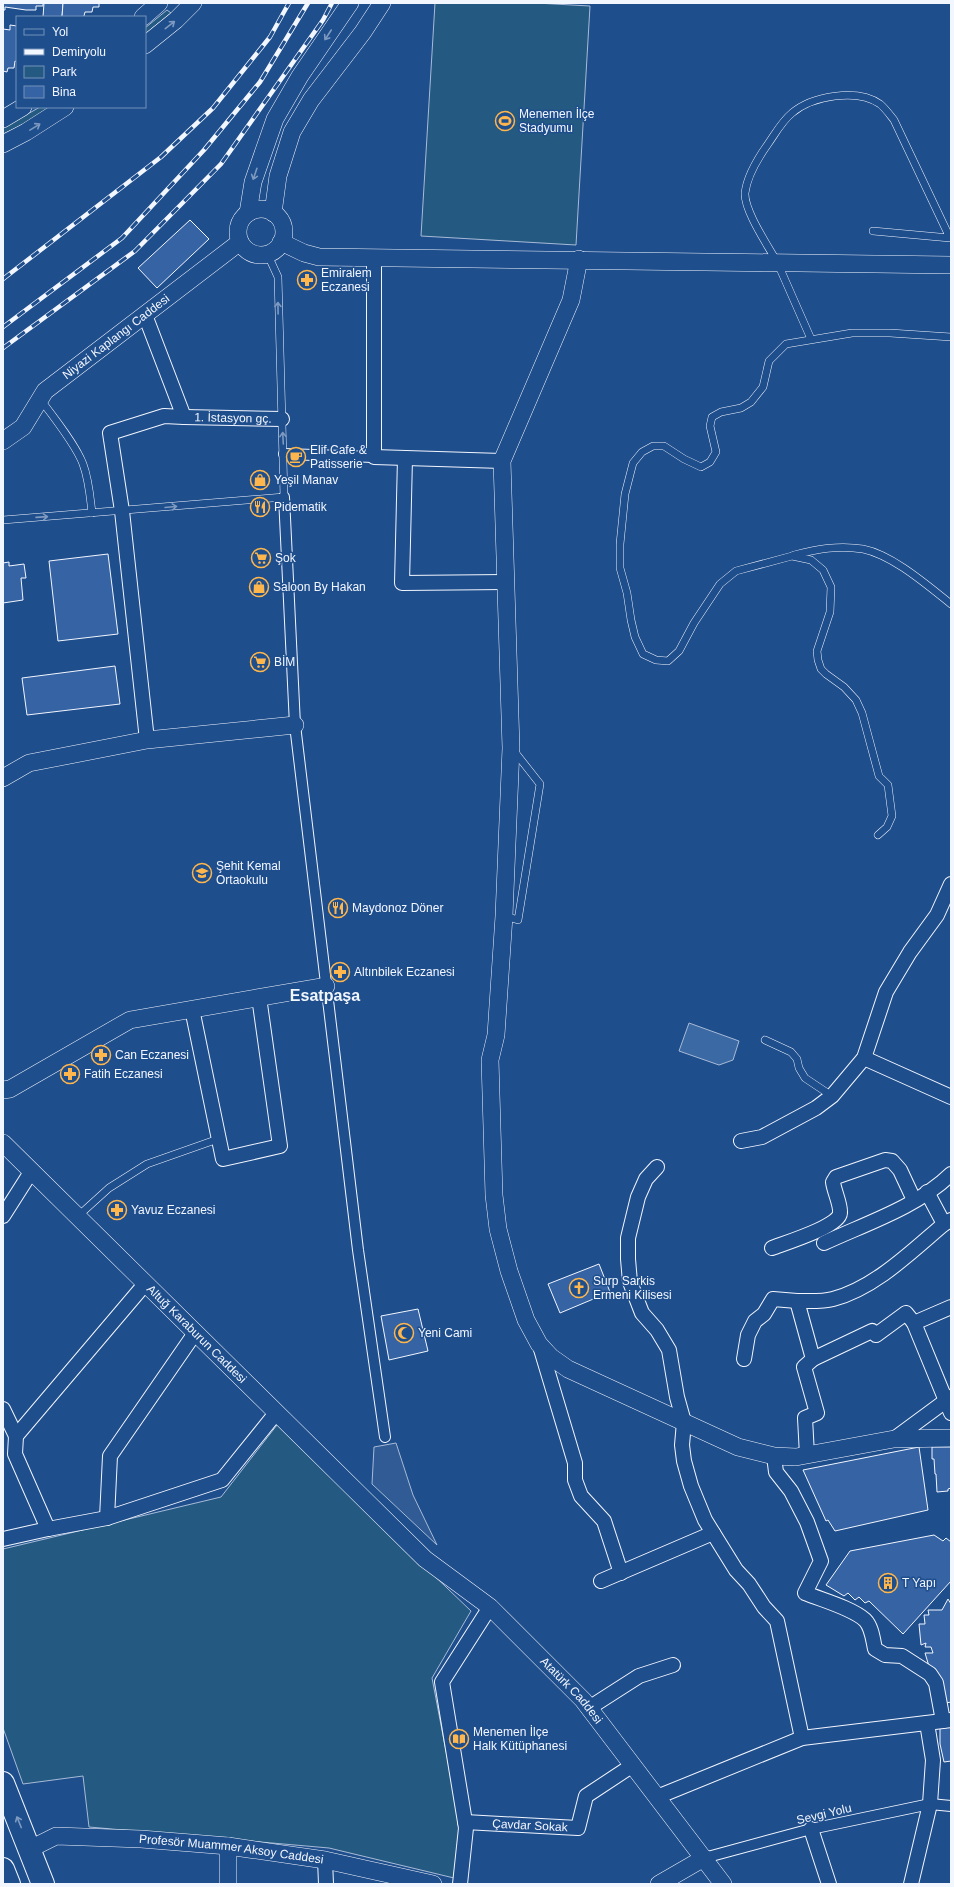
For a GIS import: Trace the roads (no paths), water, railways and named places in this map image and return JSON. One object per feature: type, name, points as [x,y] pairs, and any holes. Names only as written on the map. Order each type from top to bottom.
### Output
[{"type":"highway","points":[[3,1783],[43,1884]]},
{"type":"highway","points":[[3,1869],[9,1884]]},
{"type":"street","points":[[144,16],[159,3]]},
{"type":"street","points":[[146,44],[180,17],[193,3]]},
{"type":"street","points":[[350,3],[300,76],[275,119],[252,182],[261,212],[280,221],[283,228],[281,242],[277,248],[267,253],[256,254],[248,251],[240,242],[238,232],[239,225],[261,212],[278,176],[292,132],[311,100],[363,32],[382,3]]},
{"type":"street","points":[[261,212],[273,158],[289,119],[304,94],[372,3]]},
{"type":"street","points":[[3,119],[21,108]]},
{"type":"street","points":[[3,144],[26,132],[63,108]]},
{"type":"street","name":"Niyazi Kaplangı Caddesi","points":[[3,441],[23,427],[45,391],[240,242]]},
{"type":"street","points":[[281,242],[304,253],[319,257],[579,259],[777,264],[951,265]]},
{"type":"street","points":[[374,258],[374,457]]},
{"type":"street","points":[[579,259],[571,300],[502,461],[511,748],[504,916],[496,1035],[490,1060],[494,1195],[498,1229],[509,1271],[526,1320],[539,1344],[575,1463],[575,1480],[581,1496],[604,1521],[621,1573]]},
{"type":"street","name":"1. İstasyon gç.","points":[[145,314],[184,416]]},
{"type":"street","name":"1. İstasyon gç.","points":[[122,511],[110,433],[164,416],[282,419]]},
{"type":"street","points":[[284,454],[502,461]]},
{"type":"street","points":[[405,458],[402,583],[505,582]]},
{"type":"street","points":[[284,497],[295,725],[358,1250],[385,1437]]},
{"type":"street","points":[[122,511],[147,740]]},
{"type":"street","points":[[3,778],[29,763],[147,740],[295,725]]},
{"type":"street","points":[[741,1141],[762,1137],[816,1108],[832,1096],[864,1058],[886,992],[910,952],[937,915],[951,884]]},
{"type":"street","points":[[3,1090],[10,1089],[130,1020],[326,986]]},
{"type":"street","points":[[192,1009],[223,1159],[280,1146],[259,998]]},
{"type":"street","points":[[864,1058],[951,1096]]},
{"type":"street","name":"Altuğ Karaburun Caddesi","points":[[3,1143],[195,1334],[390,1524]]},
{"type":"street","points":[[772,1248],[828,1226],[839,1218],[840,1212],[833,1182],[836,1177],[886,1160],[892,1160],[900,1170],[914,1200]]},
{"type":"street","points":[[657,1167],[646,1179],[638,1197],[628,1238],[630,1282],[642,1313],[657,1330],[669,1350],[677,1397],[684,1422],[682,1445],[684,1461],[691,1486],[705,1520],[736,1570],[749,1584],[764,1607],[777,1621],[802,1738]]},
{"type":"street","points":[[3,1216],[31,1172]]},
{"type":"street","points":[[824,1243],[902,1208],[941,1184],[951,1174]]},
{"type":"street","points":[[744,1359],[748,1335],[755,1321],[764,1314],[773,1299],[797,1301],[833,1300],[884,1274],[947,1222],[927,1192]]},
{"type":"street","points":[[16,1436],[145,1284]]},
{"type":"street","points":[[797,1301],[813,1359]]},
{"type":"street","points":[[914,1323],[951,1307]]},
{"type":"street","points":[[807,1455],[805,1418],[817,1413],[804,1367],[813,1359],[872,1331],[876,1335],[906,1313],[914,1323],[949,1404],[894,1439]]},
{"type":"street","points":[[107,1518],[110,1456],[195,1334]]},
{"type":"street","points":[[539,1344],[551,1357],[568,1369],[738,1447],[774,1456],[796,1457],[894,1439],[951,1438]]},
{"type":"street","points":[[3,1409],[16,1436],[15,1454],[48,1529]]},
{"type":"street","points":[[3,1539],[107,1518],[222,1480],[276,1412]]},
{"type":"street","points":[[657,1797],[802,1738],[947,1720],[936,1683],[930,1674],[902,1656],[885,1655],[875,1649],[872,1634],[865,1620],[846,1608],[805,1593],[821,1561],[808,1522],[791,1491],[776,1472],[774,1456]]},
{"type":"street","name":"Atatürk Caddesi","points":[[390,1524],[425,1558],[490,1607],[589,1708],[723,1884]]},
{"type":"street","points":[[600,1581],[713,1533]]},
{"type":"street","points":[[460,1884],[466,1828],[442,1682],[490,1607]]},
{"type":"street","points":[[589,1708],[639,1676],[673,1665]]},
{"type":"street","points":[[911,1884],[930,1804],[933,1760],[927,1723]]},
{"type":"street","name":"Çavdar Sokak","points":[[465,1822],[578,1828],[586,1796],[633,1765]]},
{"type":"street","name":"Sevgi Yolu","points":[[704,1858],[811,1829],[930,1804],[951,1806]]},
{"type":"street","points":[[811,1829],[829,1884]]},
{"type":"street","name":"Profesör Muammer Aksoy Caddesi","points":[[30,1849],[56,1836],[141,1839],[228,1846],[325,1860],[433,1884]]},
{"type":"street","points":[[228,1846],[228,1884]]},
{"type":"street","points":[[659,1884],[704,1858]]},
{"type":"street","points":[[325,1860],[326,1884]]},
{"type":"lane","points":[[811,339],[777,264],[749,210],[745,194],[750,176],[761,154],[777,130],[792,113],[810,101],[841,95],[856,95],[880,104],[894,120],[950,238],[873,231]]},
{"type":"lane","points":[[3,520],[284,497],[278,277],[267,253]]},
{"type":"lane","points":[[951,337],[890,333],[852,333],[786,344],[769,361],[763,387],[752,402],[741,408],[721,412],[712,417],[710,426],[716,452],[710,462],[701,467],[684,459],[664,446],[653,446],[642,452],[633,463],[623,507],[620,568],[634,631],[643,654],[656,660],[668,661],[679,651],[694,623],[720,584],[736,571],[818,549],[844,547],[865,550],[905,569],[951,604]]},
{"type":"lane","points":[[40,400],[56,419],[82,463],[88,483],[92,513]]},
{"type":"lane","points":[[792,556],[811,560],[823,570],[831,587],[830,612],[817,651],[818,660],[821,668],[826,674],[844,687],[856,700],[862,713],[879,776],[888,785],[892,816],[887,827],[878,835]]},
{"type":"lane","points":[[504,916],[518,920],[540,784],[511,748]]},
{"type":"lane","points":[[765,1040],[791,1052],[797,1059],[799,1068],[805,1078],[832,1096]]},
{"type":"lane","points":[[77,1217],[109,1188],[147,1164],[218,1139]]},
{"type":"railway","points":[[3,279],[161,157],[213,108],[270,37],[289,3]]},
{"type":"railway","points":[[3,327],[122,238],[204,150],[260,82],[308,3]]},
{"type":"railway","points":[[3,348],[135,251],[221,164],[323,20],[332,3]]},
{"type":"place","name":"Menemen İlçe Stadyumu","points":[[505,121]]},
{"type":"place","name":"Emiralem Eczanesi","points":[[307,280]]},
{"type":"place","name":"Elif Cafe & Patisserie","points":[[296,457]]},
{"type":"place","name":"Yeşil Manav","points":[[260,480]]},
{"type":"place","name":"Pidematik","points":[[260,507]]},
{"type":"place","name":"Şok","points":[[261,558]]},
{"type":"place","name":"Saloon By Hakan","points":[[259,587]]},
{"type":"place","name":"BİM","points":[[260,662]]},
{"type":"place","name":"Şehit Kemal Ortaokulu","points":[[202,873]]},
{"type":"place","name":"Maydonoz Döner","points":[[338,908]]},
{"type":"place","name":"Altınbilek Eczanesi","points":[[340,972]]},
{"type":"place","name":"Can Eczanesi","points":[[101,1055]]},
{"type":"place","name":"Fatih Eczanesi","points":[[70,1074]]},
{"type":"place","name":"Yavuz Eczanesi","points":[[117,1210]]},
{"type":"place","name":"Surp Sarkis Ermeni Kilisesi","points":[[579,1288]]},
{"type":"place","name":"Yeni Cami","points":[[404,1333]]},
{"type":"place","name":"T Yapı","points":[[888,1583]]},
{"type":"place","name":"Menemen İlçe Halk Kütüphanesi","points":[[459,1739]]},
{"type":"district","name":"Esatpaşa","points":[[325,995]]}]
